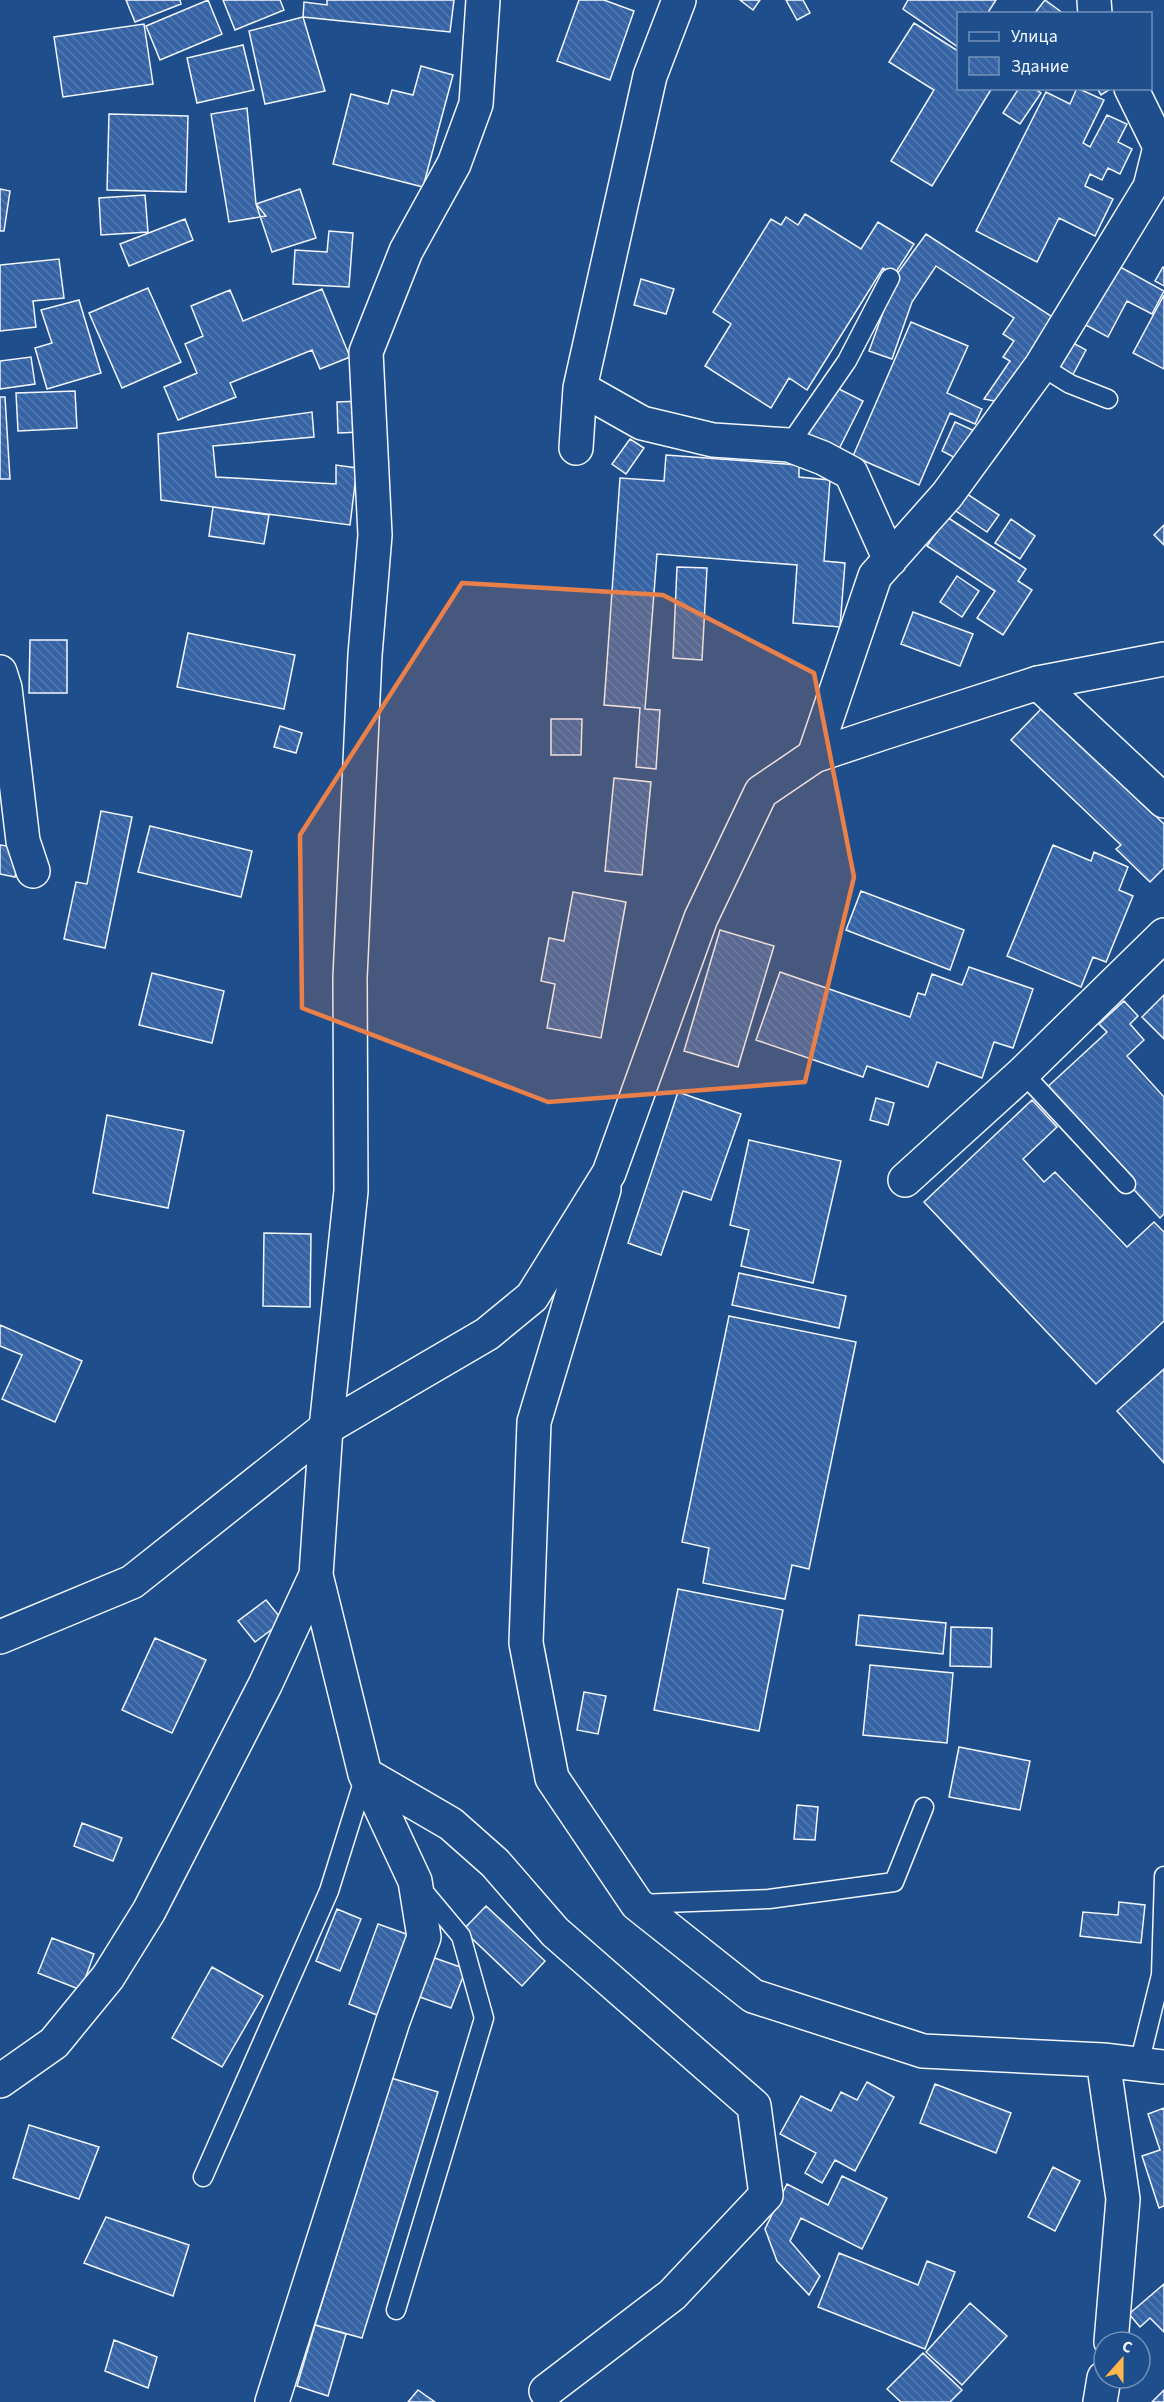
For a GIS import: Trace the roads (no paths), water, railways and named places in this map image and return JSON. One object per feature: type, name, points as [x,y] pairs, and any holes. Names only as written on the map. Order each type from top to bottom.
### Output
[{"type":"street","points":[[272,2402],[393,2021],[424,1937],[415,1881],[365,1774],[316,1575],[326,1428],[351,1191],[350,978],[365,654],[375,535],[366,352],[406,251],[454,164],[476,104],[483,0]]},
{"type":"street","points":[[576,448],[580,388],[650,76],[679,0]]},
{"type":"street","points":[[813,756],[875,576],[947,495],[1041,366],[1150,187],[1162,147],[1132,90]]},
{"type":"street","points":[[580,388],[642,423],[713,440],[789,445],[823,458],[851,473],[890,560]]},
{"type":"street","points":[[1156,2060],[1103,2060],[923,2051],[753,1996],[637,1904],[552,1778],[526,1643],[534,1422],[609,1173],[701,918],[761,792],[813,756],[1038,683],[1164,659]]},
{"type":"street","points":[[0,672],[5,688],[23,841],[33,871]]},
{"type":"street","points":[[1038,683],[1164,801]]},
{"type":"street","points":[[905,1180],[1023,1073],[1164,935]]},
{"type":"street","points":[[0,1637],[132,1582],[326,1428],[487,1334],[532,1297],[609,1173]]},
{"type":"street","points":[[0,2081],[54,2043],[108,1977],[149,1911],[265,1685],[316,1575]]},
{"type":"street","points":[[365,1774],[451,1824],[495,1863],[555,1932],[754,2106],[766,2195],[672,2295],[546,2391]]},
{"type":"street","points":[[1103,2060],[1123,2199],[1112,2330]]},
{"type":"lane","points":[[789,445],[847,361],[890,279]]},
{"type":"lane","points":[[1041,366],[1070,384],[1108,399]]},
{"type":"lane","points":[[1023,1073],[1126,1184]]},
{"type":"lane","points":[[203,2177],[329,1891],[365,1774]]},
{"type":"lane","points":[[637,1904],[769,1899],[894,1882],[924,1807]]},
{"type":"lane","points":[[1156,2060],[1164,1876]]},
{"type":"lane","points":[[396,2310],[484,2018],[461,1936],[415,1881]]}]
